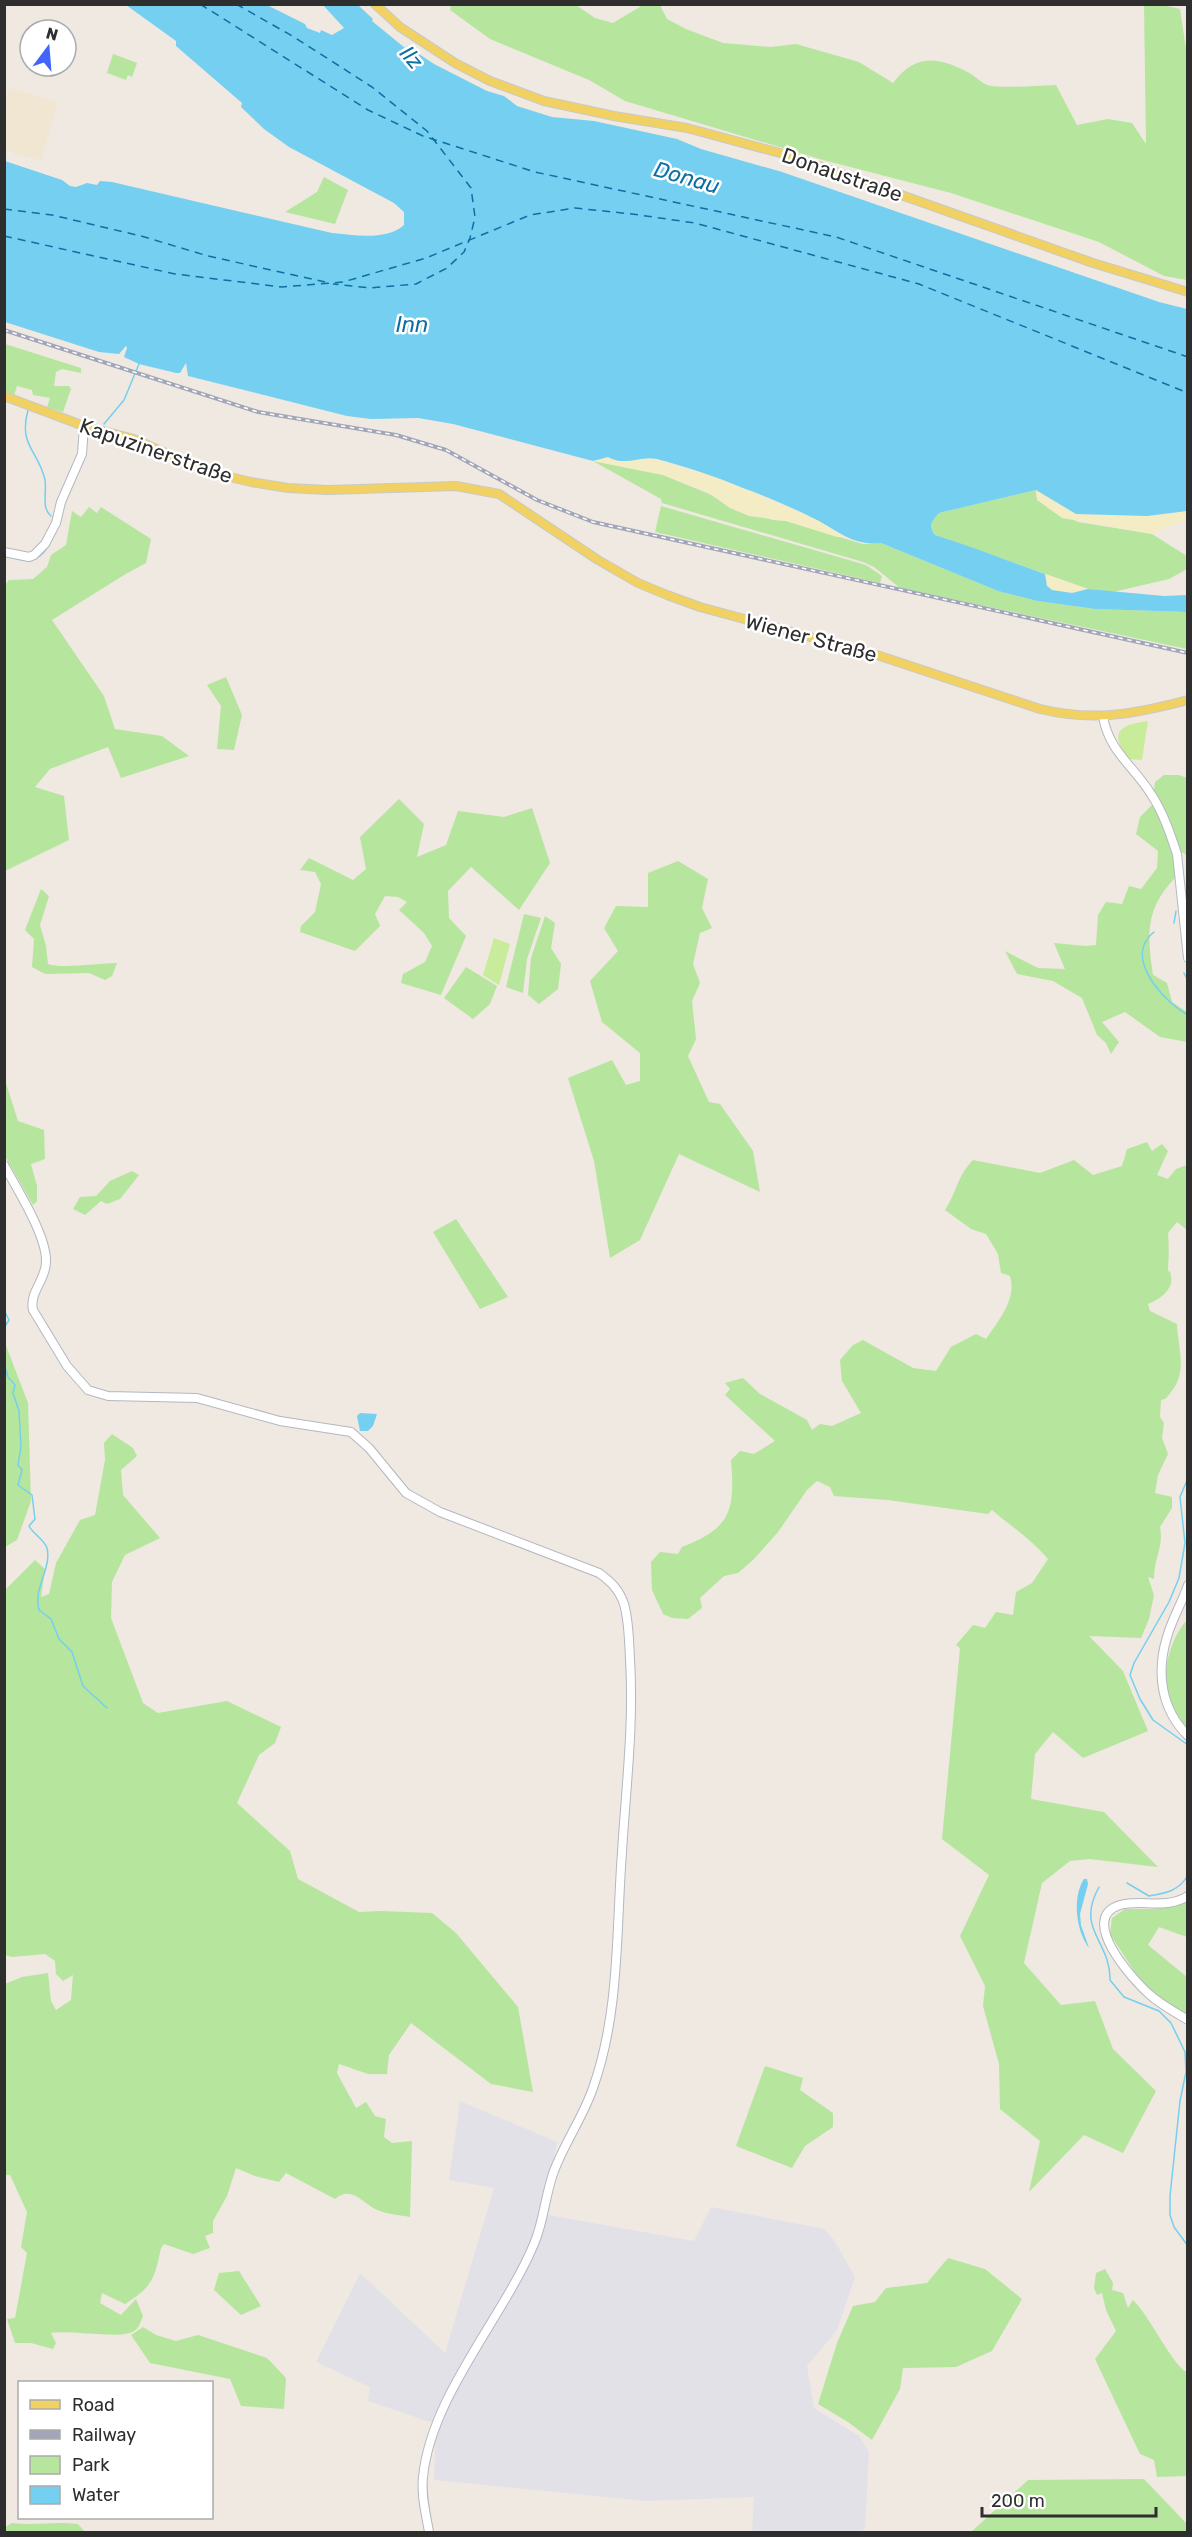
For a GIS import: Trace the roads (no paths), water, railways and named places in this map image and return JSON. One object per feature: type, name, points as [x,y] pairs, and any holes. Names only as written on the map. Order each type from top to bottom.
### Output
[{"type":"main road","name":"Donaustraße","points":[[375,4],[400,27],[434,51],[490,81],[544,100],[614,116],[687,128],[791,156],[1083,260],[1145,281],[1188,292]]},
{"type":"main road","name":"Kapuzinerstraße","points":[[4,396],[84,426],[134,439],[208,472],[265,485],[328,490],[456,486]]},
{"type":"main road","name":"Wiener Straße","points":[[456,486],[499,494],[598,560],[638,583],[667,595],[700,607],[880,656],[1040,709],[1072,715],[1103,717],[1133,713],[1188,700]]},
{"type":"street","points":[[4,552],[29,557],[45,544],[56,523],[61,502],[82,454],[84,426]]},
{"type":"street","points":[[1103,717],[1113,747],[1152,795],[1167,825],[1177,854],[1181,911],[1188,958]]},
{"type":"street","points":[[4,1165],[36,1225],[47,1260],[43,1277],[33,1295],[33,1310],[67,1366],[88,1390],[108,1396],[197,1398],[280,1421],[351,1432],[369,1448],[396,1484],[415,1500],[440,1512],[599,1573],[614,1585],[623,1602],[629,1641],[631,1743],[621,1854],[617,1966],[602,2056],[592,2090],[553,2173],[535,2243],[453,2392],[435,2430],[423,2474],[422,2487],[429,2532]]},
{"type":"street","points":[[1188,1585],[1167,1637],[1161,1673],[1167,1705],[1176,1722],[1188,1736]]},
{"type":"street","points":[[1188,1896],[1163,1905],[1120,1905],[1108,1914],[1103,1929],[1104,1935],[1115,1952],[1148,1994],[1188,2020]]},
{"type":"water","points":[[126,5],[267,5],[305,24],[307,28],[320,33],[321,30],[332,35],[344,28],[323,5],[358,5],[373,19],[372,21],[405,48],[407,46],[434,64],[487,91],[504,96],[517,106],[552,117],[594,121],[677,139],[701,149],[782,172],[1159,302],[1187,309],[1187,511],[1147,516],[1076,514],[1036,490],[939,513],[931,526],[935,535],[1045,574],[1047,586],[1052,590],[1072,593],[1088,589],[1164,596],[1187,595],[1187,612],[1095,609],[1037,601],[998,591],[881,543],[854,540],[770,498],[657,459],[621,461],[608,457],[593,461],[453,424],[418,418],[371,419],[347,416],[188,376],[186,363],[180,373],[139,364],[124,357],[126,346],[119,354],[99,352],[5,322],[5,161],[62,180],[70,186],[76,187],[87,183],[97,185],[100,181],[112,182],[332,233],[360,236],[379,235],[397,230],[404,225],[404,212],[394,203],[289,147],[264,129],[241,107],[242,103],[176,46],[176,41]]},
{"type":"water","points":[[360,1413],[377,1414],[373,1426],[368,1431],[360,1431],[357,1416]]},
{"type":"water","points":[[1084,1879],[1087,1879],[1088,1884],[1080,1914],[1081,1925],[1089,1948],[1081,1933],[1077,1914],[1078,1895]]},
{"type":"waterway","points":[[104,424],[124,400],[139,364]]},
{"type":"waterway","points":[[28,410],[27,440],[42,470],[45,480],[45,504],[51,516]]},
{"type":"waterway","points":[[14,558],[29,560],[40,556],[55,533]]},
{"type":"waterway","points":[[1174,923],[1176,911]]},
{"type":"waterway","points":[[1154,932],[1145,942],[1142,954],[1144,966],[1158,990],[1188,1015]]},
{"type":"waterway","points":[[1184,973],[1188,981]]},
{"type":"waterway","points":[[4,1310],[9,1320],[4,1328]]},
{"type":"waterway","points":[[4,1364],[8,1377],[15,1385],[13,1393],[19,1411],[21,1447],[18,1465],[22,1470],[18,1485],[32,1495],[35,1519],[29,1526],[47,1548],[47,1563],[38,1594],[39,1610],[51,1619],[59,1639],[72,1652],[83,1686],[107,1708]]},
{"type":"waterway","points":[[1188,1478],[1180,1497],[1185,1543],[1179,1578],[1169,1602],[1134,1663],[1130,1675],[1140,1699],[1153,1720],[1188,1745]]},
{"type":"waterway","points":[[1127,1883],[1149,1896],[1176,1888],[1188,1875]]},
{"type":"waterway","points":[[1099,1887],[1093,1902],[1092,1925],[1109,1967],[1110,1980],[1124,1997],[1159,2011],[1171,2023],[1185,2052],[1186,2072],[1180,2101],[1170,2215],[1174,2227],[1188,2246]]},
{"type":"railway","points":[[4,330],[258,412],[396,435],[446,450],[537,500],[593,522],[1188,653]]},
{"type":"water label","name":"Ilz","points":[[412,57]]},
{"type":"water label","name":"Donau","points":[[687,177]]},
{"type":"water label","name":"Inn","points":[[412,324]]}]
